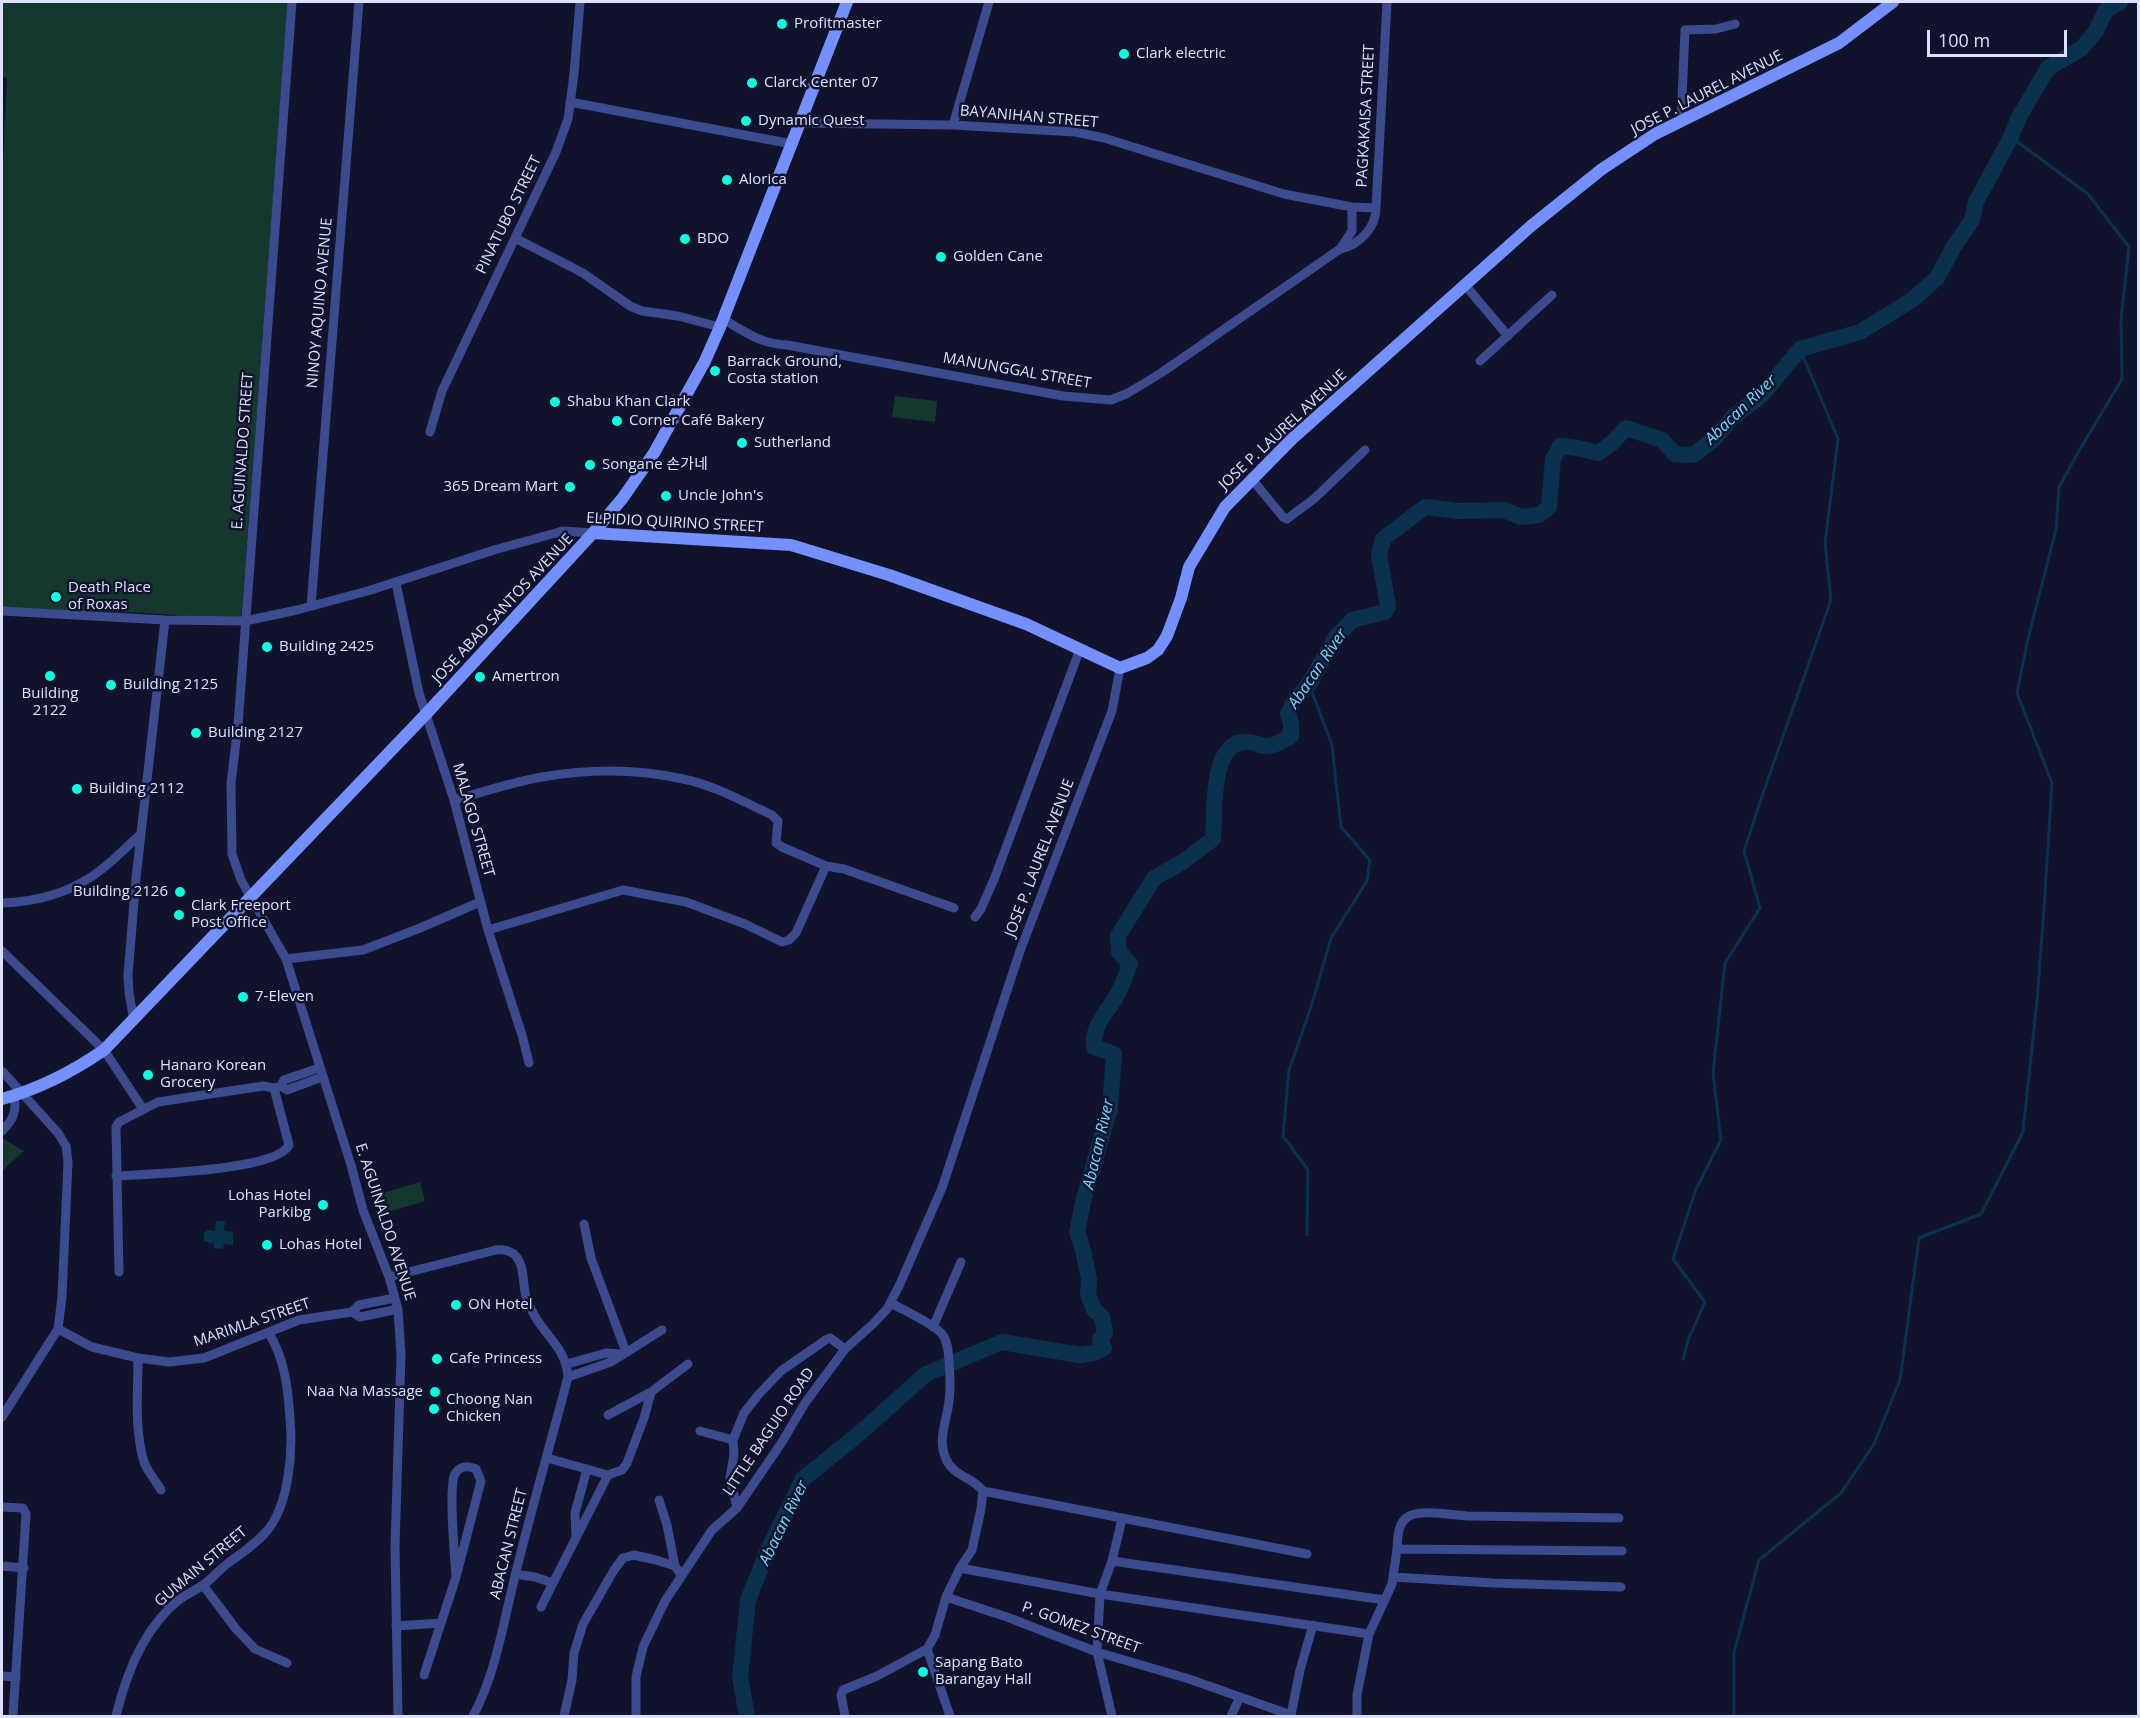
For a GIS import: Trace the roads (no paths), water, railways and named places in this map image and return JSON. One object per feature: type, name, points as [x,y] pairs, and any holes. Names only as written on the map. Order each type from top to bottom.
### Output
[{"type":"street","name":"E. AGUINALDO STREET","points":[[252,898],[241,880],[232,854],[231,783],[238,725],[292,2]]},
{"type":"street","name":"NINOY AQUINO AVENUE","points":[[311,606],[359,2]]},
{"type":"street","name":"PINATUBO STREET","points":[[430,432],[442,391],[556,152],[568,119],[580,2]]},
{"type":"street","name":"JOSE ABAD SANTOS AVENUE","points":[[13,1096],[65,1076],[104,1050],[134,1021],[427,713],[622,499],[654,453],[705,362],[847,2]]},
{"type":"street","points":[[953,125],[989,2]]},
{"type":"street","name":"PAGKAKAISA STREET","points":[[1352,207],[1376,208],[1387,2]]},
{"type":"street","name":"JOSE P. LAUREL AVENUE","points":[[891,1303],[945,1179],[1020,951],[1112,711],[1120,668],[1148,658],[1158,650],[1167,636],[1189,567],[1225,507],[1251,478],[1292,439],[1532,226],[1602,169],[1654,134],[1839,44],[1893,2]]},
{"type":"street","points":[[1681,121],[1685,30],[1716,29],[1735,24]]},
{"type":"street","points":[[570,102],[792,144]]},
{"type":"street","name":"BAYANIHAN STREET","points":[[801,123],[953,125],[1075,132],[1104,138],[1284,194],[1352,207]]},
{"type":"street","points":[[1352,207],[1352,231],[1367,233],[1374,221],[1376,208]]},
{"type":"street","name":"MANUNGGAL STREET","points":[[1340,249],[1352,231]]},
{"type":"street","name":"MANUNGGAL STREET","points":[[515,238],[583,273],[630,306],[642,311],[722,323],[771,345],[787,345],[1063,396],[1111,400],[1128,393],[1161,373],[1340,249],[1354,244],[1367,233]]},
{"type":"street","points":[[1465,285],[1508,336]]},
{"type":"street","points":[[1480,362],[1552,296]]},
{"type":"street","points":[[1251,478],[1287,519],[1315,498],[1365,450]]},
{"type":"street","name":"ELPIDIO QUIRINO STREET","points":[[2,611],[165,620],[245,621],[396,583],[494,550],[562,531],[791,545],[889,575],[989,610],[1049,633],[1120,668]]},
{"type":"street","name":"MALAGO STREET","points":[[396,583],[416,678],[454,800],[480,902],[529,1063]]},
{"type":"street","points":[[134,1021],[128,975],[165,620]]},
{"type":"street","points":[[975,917],[995,877],[1080,650]]},
{"type":"street","points":[[454,800],[541,777],[585,771],[633,772],[684,779],[724,793],[772,815],[778,821],[776,843],[782,847],[826,866],[844,869],[954,908]]},
{"type":"street","points":[[2,903],[35,900],[75,887],[93,876],[141,834]]},
{"type":"street","points":[[488,930],[623,890],[686,902],[745,924],[782,942],[789,940],[796,933],[826,866]]},
{"type":"street","name":"E. AGUINALDO AVENUE","points":[[252,898],[286,959],[363,1210],[389,1277],[398,1309],[401,1355],[396,1525],[398,1716]]},
{"type":"street","points":[[286,959],[363,950],[480,902]]},
{"type":"street","points":[[2,951],[104,1050],[143,1109]]},
{"type":"street","points":[[2,1071],[16,1106],[12,1120],[2,1131]]},
{"type":"street","points":[[119,1272],[116,1127],[119,1122],[158,1102],[263,1086],[287,1090],[321,1072]]},
{"type":"street","points":[[116,1176],[229,1168],[282,1154],[289,1145],[278,1087]]},
{"type":"street","points":[[2,1418],[58,1329],[62,1297],[68,1180],[66,1146],[58,1133],[13,1096]]},
{"type":"street","points":[[584,1224],[598,1278],[624,1353]]},
{"type":"street","name":"ABACAN STREET","points":[[389,1277],[504,1249],[513,1254],[520,1264],[527,1300],[567,1364],[568,1377],[515,1574],[508,1609],[482,1701],[473,1716]]},
{"type":"street","points":[[933,1327],[961,1262]]},
{"type":"street","name":"MARIMLA STREET","points":[[58,1329],[92,1347],[138,1358],[169,1362],[204,1358],[299,1320],[352,1312],[359,1305],[395,1298]]},
{"type":"street","points":[[891,1303],[933,1327],[944,1337],[947,1345],[950,1382],[949,1404],[942,1440],[945,1458],[953,1470],[973,1481],[983,1491],[1307,1554]]},
{"type":"street","name":"LITTLE BAGUIO ROAD","points":[[636,1716],[636,1677],[643,1647],[665,1601],[681,1575],[712,1530],[737,1508],[782,1442],[805,1403],[844,1349],[873,1324],[891,1303]]},
{"type":"street","name":"MARIMLA STREET","points":[[352,1312],[360,1317],[398,1309]]},
{"type":"street","points":[[568,1377],[611,1362],[662,1330]]},
{"type":"street","name":"GUMAIN STREET","points":[[116,1716],[122,1689],[141,1647],[161,1618],[180,1599],[203,1585],[266,1532],[275,1517],[285,1489],[292,1454],[288,1387],[276,1344],[268,1332]]},
{"type":"street","points":[[737,1508],[730,1478],[734,1454],[733,1440],[744,1413],[782,1371],[827,1339],[830,1338],[844,1349]]},
{"type":"street","points":[[567,1364],[606,1353],[624,1353]]},
{"type":"street","points":[[138,1358],[138,1419],[144,1463],[161,1490]]},
{"type":"street","points":[[608,1415],[651,1392],[688,1364]]},
{"type":"street","points":[[546,1458],[608,1475],[622,1470],[627,1463],[644,1418],[651,1392]]},
{"type":"street","points":[[700,1431],[733,1440]]},
{"type":"street","points":[[424,1675],[456,1577],[481,1481],[479,1473],[467,1466],[459,1469],[454,1476],[452,1522],[456,1577]]},
{"type":"street","points":[[576,1537],[575,1513],[587,1469]]},
{"type":"street","points":[[541,1607],[608,1475]]},
{"type":"street","points":[[845,1716],[841,1695],[843,1690],[877,1676],[927,1649],[935,1635],[946,1597],[972,1550],[983,1491]]},
{"type":"street","points":[[659,1500],[667,1525],[675,1566],[681,1575]]},
{"type":"street","points":[[2,1507],[26,1510],[13,1716]]},
{"type":"street","points":[[1357,1716],[1358,1695],[1369,1634],[1392,1584],[1399,1528],[1406,1517],[1416,1513],[1619,1518]]},
{"type":"street","points":[[1112,1716],[1097,1653],[1100,1594],[1112,1562],[1122,1519]]},
{"type":"street","points":[[452,1522],[472,1522]]},
{"type":"street","points":[[1397,1549],[1622,1551]]},
{"type":"street","points":[[564,1716],[572,1680],[574,1653],[583,1624],[614,1570],[623,1558],[634,1555],[675,1566]]},
{"type":"street","points":[[1112,1562],[1385,1600]]},
{"type":"street","points":[[2,1566],[24,1568]]},
{"type":"street","points":[[960,1568],[1100,1594],[1369,1634]]},
{"type":"street","points":[[515,1574],[553,1583]]},
{"type":"street","points":[[1392,1577],[1621,1587]]},
{"type":"street","points":[[203,1585],[236,1629],[255,1649],[287,1663]]},
{"type":"street","name":"P. GOMEZ STREET","points":[[946,1597],[1028,1625],[1097,1653],[1292,1715]]},
{"type":"street","points":[[396,1626],[441,1623]]},
{"type":"street","points":[[1292,1715],[1300,1670],[1313,1625]]},
{"type":"street","points":[[927,1649],[950,1716]]},
{"type":"street","points":[[2,1676],[16,1677]]},
{"type":"street","points":[[1231,1716],[1240,1697]]},
{"type":"water","points":[[216,1221],[225,1221],[224,1231],[233,1232],[233,1245],[224,1244],[223,1249],[214,1248],[214,1244],[204,1241],[204,1233],[208,1230],[215,1231]]},
{"type":"waterway","name":"Abacan River","points":[[747,1716],[740,1677],[748,1600],[768,1550],[803,1479],[861,1432],[926,1374],[1002,1342],[1080,1355],[1094,1353],[1104,1348],[1100,1339],[1105,1333],[1102,1317],[1094,1310],[1088,1294],[1089,1279],[1077,1232],[1084,1198],[1110,1108],[1114,1054],[1094,1047],[1095,1033],[1119,991],[1130,964],[1119,952],[1118,936],[1154,878],[1184,861],[1213,839],[1216,783],[1224,756],[1232,747],[1242,742],[1268,746],[1291,736],[1288,714],[1294,701],[1309,684],[1336,637],[1352,620],[1385,612],[1388,606],[1379,555],[1383,539],[1425,507],[1458,511],[1504,510],[1521,517],[1539,515],[1549,507],[1553,459],[1560,446],[1598,453],[1612,443],[1626,428],[1662,440],[1675,454],[1693,455],[1713,440],[1734,416],[1762,395],[1800,349],[1860,332],[1912,300],[1937,278],[1953,248],[1972,220],[1976,202],[2011,137],[2019,117],[2048,68],[2082,48],[2096,31],[2106,10],[2120,2]]},
{"type":"waterway","points":[[1734,1716],[1734,1652],[1759,1560],[1841,1493],[1874,1444],[1900,1380],[1919,1238],[1981,1214],[2023,1132],[2037,1001],[2052,783],[2017,693],[2056,529],[2059,487],[2122,379],[2121,319],[2129,247],[2088,194],[2011,137]]},
{"type":"waterway","points":[[1683,1359],[1689,1338],[1705,1302],[1673,1259],[1696,1189],[1721,1140],[1713,1073],[1725,963],[1760,908],[1744,851],[1831,600],[1825,543],[1838,439],[1800,349]]},
{"type":"waterway","points":[[1307,1235],[1308,1170],[1283,1136],[1289,1070],[1312,1004],[1331,938],[1367,881],[1370,860],[1341,827],[1332,745],[1309,684]]},
{"type":"place","name":"Profitmaster","points":[[782,24]]},
{"type":"place","name":"Clark electric","points":[[1124,54]]},
{"type":"place","name":"Clarck Center 07","points":[[752,83]]},
{"type":"place","name":"Dynamic Quest","points":[[746,121]]},
{"type":"place","name":"Alorica","points":[[727,180]]},
{"type":"place","name":"BDO","points":[[685,239]]},
{"type":"place","name":"Golden Cane","points":[[941,257]]},
{"type":"place","name":"Barrack Ground, Costa station","points":[[715,371]]},
{"type":"place","name":"Shabu Khan Clark","points":[[555,402]]},
{"type":"place","name":"Corner Café Bakery","points":[[617,421]]},
{"type":"place","name":"Sutherland","points":[[742,443]]},
{"type":"place","name":"Songane 손가네","points":[[590,465]]},
{"type":"place","name":"365 Dream Mart","points":[[570,487]]},
{"type":"place","name":"Uncle John's","points":[[666,496]]},
{"type":"place","name":"Death Place of Roxas","points":[[56,597]]},
{"type":"place","name":"Building 2425","points":[[267,647]]},
{"type":"place","name":"Building 2122","points":[[50,676]]},
{"type":"place","name":"Amertron","points":[[480,677]]},
{"type":"place","name":"Building 2125","points":[[111,685]]},
{"type":"place","name":"Building 2127","points":[[196,733]]},
{"type":"place","name":"Building 2112","points":[[77,789]]},
{"type":"place","name":"Building 2126","points":[[180,892]]},
{"type":"place","name":"Clark Freeport Post Office","points":[[179,915]]},
{"type":"place","name":"7-Eleven","points":[[243,997]]},
{"type":"place","name":"Hanaro Korean Grocery","points":[[148,1075]]},
{"type":"place","name":"Lohas Hotel Parkibg","points":[[323,1205]]},
{"type":"place","name":"Lohas Hotel","points":[[267,1245]]},
{"type":"place","name":"ON Hotel","points":[[456,1305]]},
{"type":"place","name":"Cafe Princess","points":[[437,1359]]},
{"type":"place","name":"Naa Na Massage","points":[[435,1392]]},
{"type":"place","name":"Choong Nan Chicken","points":[[434,1409]]},
{"type":"place","name":"Sapang Bato Barangay Hall","points":[[923,1672]]}]
